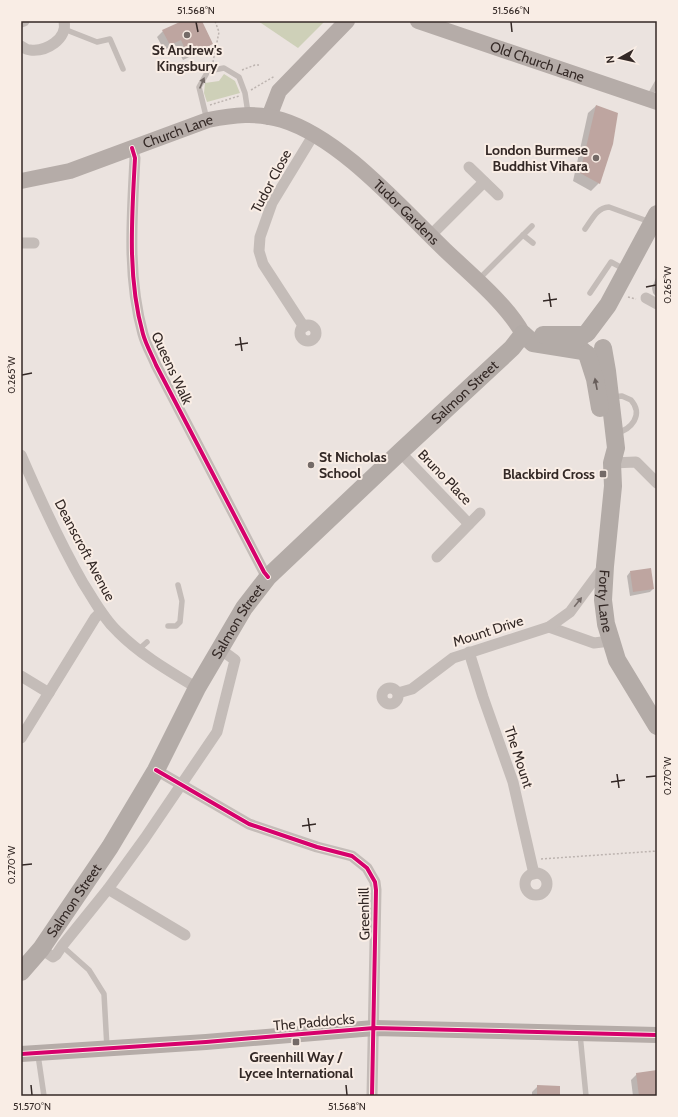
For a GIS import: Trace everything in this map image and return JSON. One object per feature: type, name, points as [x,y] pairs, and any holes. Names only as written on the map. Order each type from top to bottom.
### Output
[{"type":"main road","points":[[269,117],[279,91],[347,21]]},
{"type":"main road","name":"Old Church Lane","points":[[418,21],[652,100]]},
{"type":"main road","name":"Church Lane","points":[[21,181],[70,171],[208,120],[231,115],[248,114],[269,117]]},
{"type":"main road","name":"Tudor Gardens","points":[[269,117],[283,120],[314,134],[360,169],[477,281],[516,322],[523,334]]},
{"type":"main road","points":[[523,334],[591,343],[626,270],[653,226]]},
{"type":"main road","name":"Salmon Street","points":[[21,972],[41,949],[110,847],[156,770],[197,688],[244,608],[268,577],[512,348],[523,334]]},
{"type":"main road","name":"Forty Lane","points":[[591,343],[610,397],[616,448],[612,463],[613,486],[603,600],[610,641],[617,660],[657,726]]},
{"type":"main road","name":"Forty Lane","points":[[591,343],[605,448],[612,463]]},
{"type":"main road","name":"The Paddocks","points":[[21,1054],[206,1042],[374,1028],[657,1035]]},
{"type":"street","points":[[21,46],[30,50],[46,48],[59,41],[64,25]]},
{"type":"street","name":"Tudor Close","points":[[304,326],[263,264],[260,251],[260,237],[272,202],[314,134]]},
{"type":"street","name":"Queens Walk","points":[[132,148],[135,158],[132,230],[134,295],[143,336],[156,365],[264,572],[268,577]]},
{"type":"street","points":[[469,167],[498,195]]},
{"type":"street","points":[[430,236],[484,182]]},
{"type":"street","points":[[21,243],[34,243]]},
{"type":"street","points":[[646,298],[657,304]]},
{"type":"street","name":"Bruno Place","points":[[400,452],[469,524]]},
{"type":"street","name":"Deanscroft Avenue","points":[[21,455],[63,548],[101,612],[117,632],[138,650],[157,664],[197,688]]},
{"type":"street","points":[[612,463],[636,462],[657,483]]},
{"type":"street","name":"Bruno Place","points":[[436,557],[480,513]]},
{"type":"street","name":"Mount Drive","points":[[398,693],[412,689],[453,658],[549,627],[570,612],[605,566]]},
{"type":"street","points":[[21,738],[94,618],[101,612]]},
{"type":"street","points":[[549,627],[594,644],[610,641]]},
{"type":"street","name":"Salmon Street","points":[[41,949],[54,957],[108,889],[145,838],[216,732],[235,660],[220,649]]},
{"type":"street","name":"The Mount","points":[[470,652],[483,697],[513,782],[534,874]]},
{"type":"street","points":[[21,676],[49,692]]},
{"type":"street","name":"Greenhill","points":[[156,770],[248,824],[317,847],[352,856],[367,868],[375,882],[376,890],[372,1096]]},
{"type":"street","points":[[108,889],[185,935]]},
{"type":"lane","points":[[64,25],[97,42],[110,39],[123,69]]},
{"type":"lane","points":[[208,120],[199,87],[208,71],[224,68],[239,77],[246,93],[248,114]]},
{"type":"lane","points":[[652,100],[657,83]]},
{"type":"lane","points":[[585,230],[600,208],[609,207],[653,226]]},
{"type":"lane","points":[[477,281],[532,226]]},
{"type":"lane","points":[[523,235],[534,243]]},
{"type":"lane","points":[[590,293],[611,262],[626,270]]},
{"type":"lane","points":[[610,397],[622,396],[631,400],[636,415],[636,420],[632,426],[614,433]]},
{"type":"lane","points":[[168,626],[176,626],[180,622],[182,601],[178,585]]},
{"type":"lane","points":[[138,650],[147,642]]},
{"type":"lane","points":[[62,946],[89,970],[104,994],[107,1048]]},
{"type":"lane","points":[[580,1034],[586,1096]]},
{"type":"lane","points":[[38,1053],[44,1096]]},
{"type":"path","points":[[212,70],[219,32],[215,21]]},
{"type":"path","points":[[236,75],[246,68],[260,65]]},
{"type":"path","points":[[234,98],[265,84],[275,75]]},
{"type":"path","points":[[612,299],[642,302],[646,298]]},
{"type":"path","points":[[531,860],[657,851]]},
{"type":"green space","points":[[258,21],[325,21],[298,48]]},
{"type":"green space","points":[[224,74],[235,81],[240,93],[207,102],[204,93],[205,83],[219,81]]},
{"type":"building","name":"St Andrew's Kingsbury","points":[[182,21],[202,21],[213,44],[188,56],[181,40],[170,45],[162,30]]},
{"type":"building","name":"London Burmese Buddhist Vihara","points":[[596,105],[618,113],[613,144],[600,184],[580,173]]},
{"type":"building","points":[[651,568],[654,589],[633,592],[630,571]]},
{"type":"building","points":[[657,1070],[657,1096],[639,1096],[636,1073]]},
{"type":"building","points":[[537,1085],[560,1086],[560,1096],[537,1096]]},
{"type":"cycle path","points":[[132,148],[135,158],[132,224],[133,269],[138,312],[144,338],[156,365],[264,572],[268,577]]},
{"type":"cycle path","points":[[156,770],[249,824],[317,847],[352,856],[367,868],[375,882],[376,890],[372,1096]]},
{"type":"cycle path","points":[[21,1054],[206,1042],[374,1028],[657,1035]]},
{"type":"place","name":"St Andrew's Kingsbury","points":[[187,35]]},
{"type":"place","name":"London Burmese Buddhist Vihara","points":[[596,158]]},
{"type":"place","name":"St Nicholas School","points":[[311,465]]},
{"type":"place","name":"Blackbird Cross","points":[[603,474]]},
{"type":"place","name":"Greenhill Way / Lycee International","points":[[296,1042]]}]
